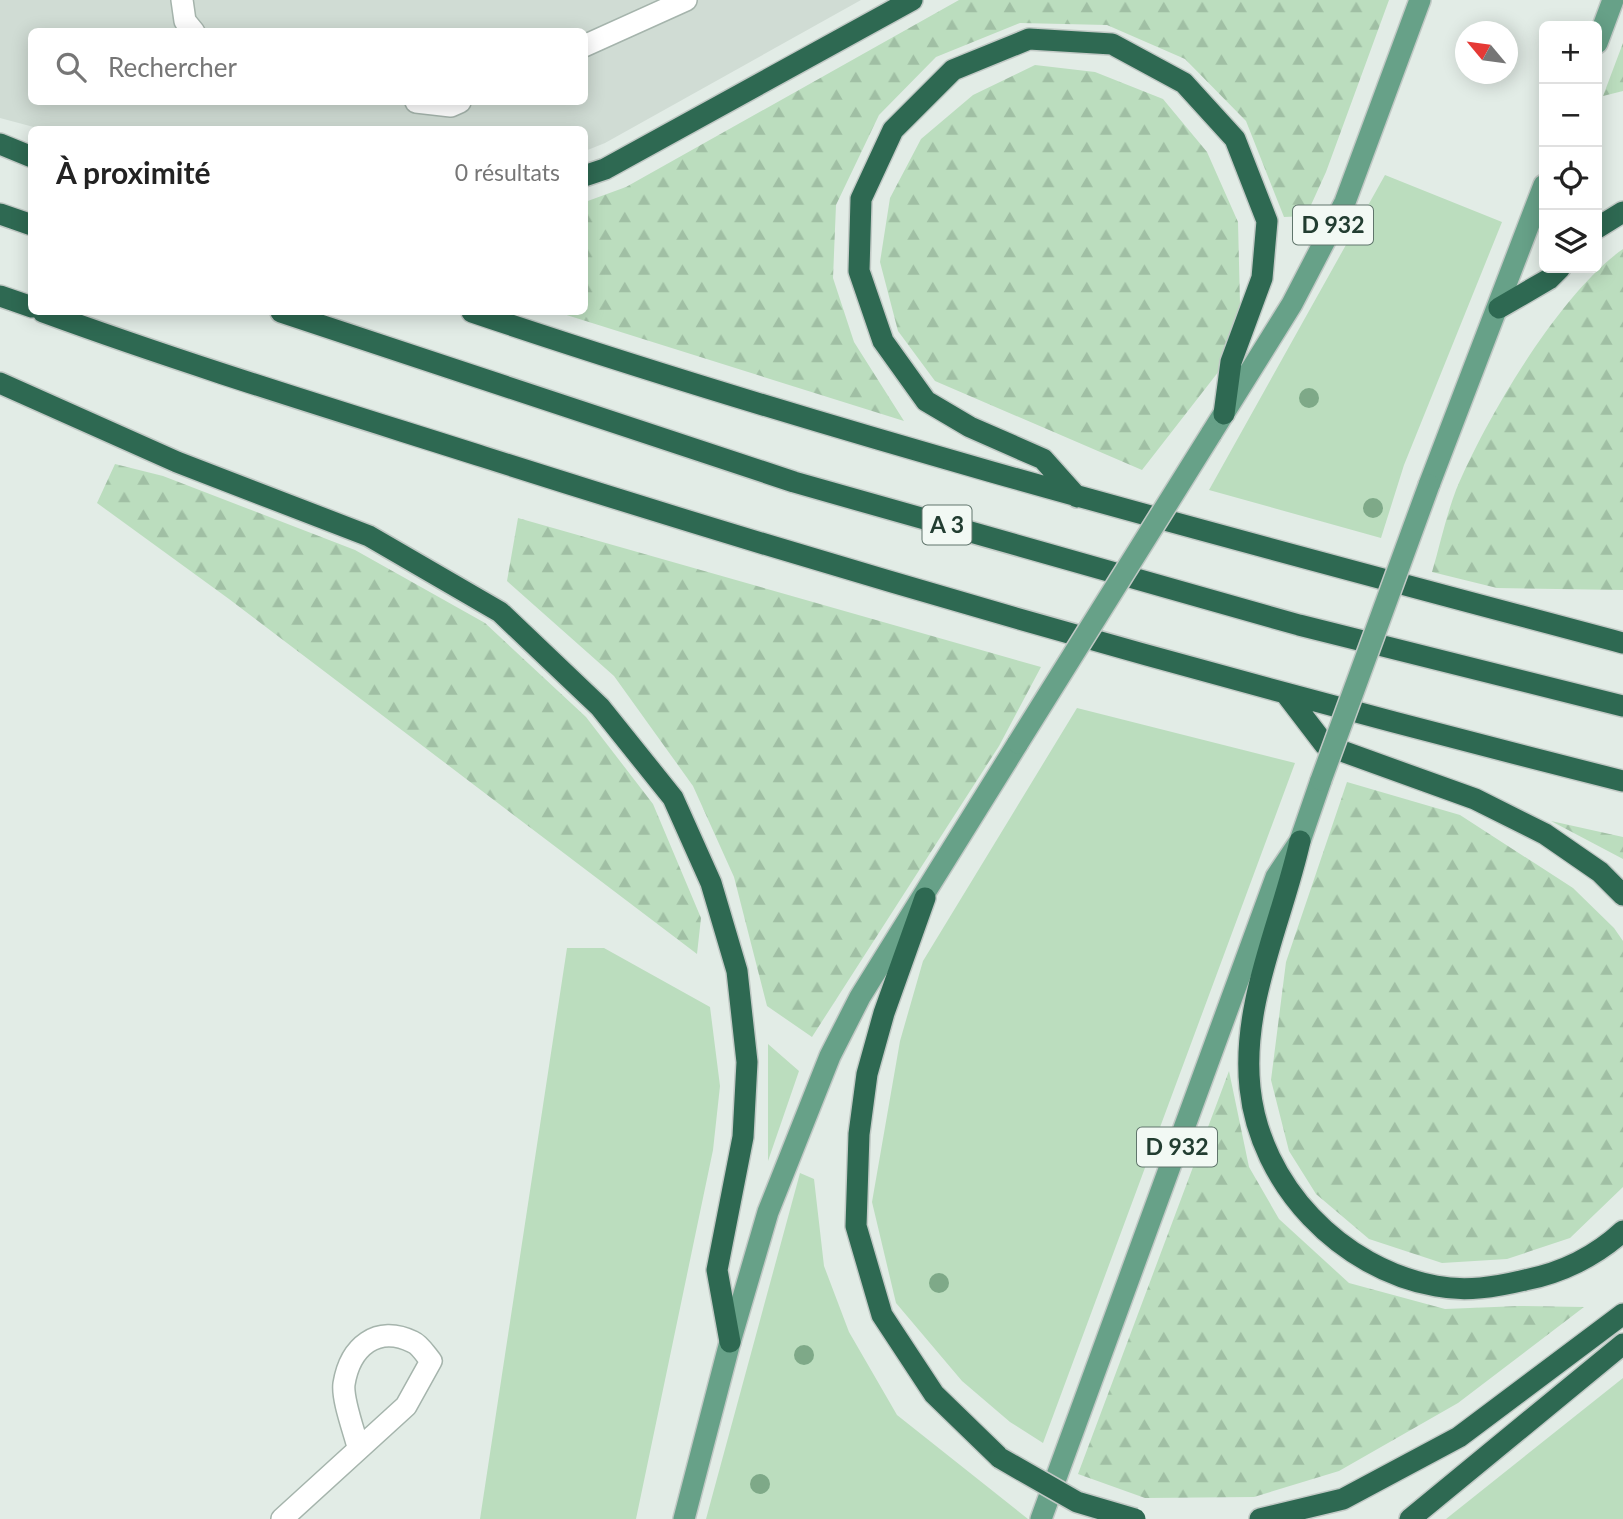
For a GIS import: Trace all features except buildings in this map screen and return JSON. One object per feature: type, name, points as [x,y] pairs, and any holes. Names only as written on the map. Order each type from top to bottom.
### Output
[{"type":"highway","points":[[588,175],[605,169],[912,0]]},
{"type":"highway","points":[[1077,497],[1043,459],[970,427],[926,401],[883,341],[859,271],[861,200],[887,141],[893,130],[953,70],[1029,39],[1112,44],[1184,83],[1235,139],[1267,220],[1262,278],[1231,362],[1224,414]]},
{"type":"highway","points":[[0,144],[28,155]]},
{"type":"highway","points":[[1602,225],[1623,212]]},
{"type":"highway","points":[[0,214],[28,224]]},
{"type":"highway","points":[[1499,307],[1555,273]]},
{"type":"highway","points":[[0,296],[28,306]]},
{"type":"highway","points":[[51,315],[152,351],[705,528],[1286,695],[1623,781]]},
{"type":"highway","name":"A 3","points":[[290,315],[794,482],[1299,625],[1623,706]]},
{"type":"highway","points":[[481,315],[826,425],[1077,497],[1623,643]]},
{"type":"highway","points":[[0,383],[177,462],[369,537],[500,612],[600,707],[673,798],[711,883],[737,971],[747,1062],[743,1137],[717,1270],[730,1342]]},
{"type":"highway","points":[[1602,637],[1623,626]]},
{"type":"highway","points":[[1286,695],[1325,745],[1475,799],[1545,834],[1600,872],[1623,895]]},
{"type":"highway","points":[[1300,841],[1253,1012],[1249,1052],[1250,1090],[1269,1158],[1302,1209],[1332,1237],[1366,1261],[1402,1278],[1437,1287],[1496,1286],[1541,1277],[1578,1263],[1623,1231]]},
{"type":"highway","points":[[925,898],[884,1013],[867,1074],[859,1134],[856,1226],[882,1315],[934,1394],[1000,1458],[1077,1502],[1135,1519]]},
{"type":"highway","points":[[1261,1519],[1343,1499],[1459,1437],[1623,1314]]},
{"type":"highway","points":[[1410,1519],[1623,1344]]},
{"type":"main road","name":"D 932","points":[[684,1519],[730,1342],[768,1212],[830,1056],[860,998],[925,898],[1018,743],[1292,304],[1345,202],[1420,0]]},
{"type":"main road","points":[[1602,29],[1612,0]]},
{"type":"main road","name":"D 932","points":[[1041,1519],[1276,877],[1300,841],[1429,485],[1539,199]]},
{"type":"lane","points":[[182,0],[185,21],[191,28]]},
{"type":"lane","points":[[588,44],[686,0]]},
{"type":"lane","points":[[282,1519],[406,1406],[431,1361],[415,1342],[387,1334],[366,1340],[353,1357],[344,1385],[358,1447]]},
{"type":"shaded area","points":[[0,0],[861,0],[605,143],[588,150],[588,126],[30,126],[0,118]]},
{"type":"green space","points":[[959,0],[1389,0],[1326,172],[1306,216],[1284,217],[1246,121],[1185,59],[1107,25],[1020,23],[936,57],[879,115],[836,205],[833,278],[854,342],[904,421],[567,315],[588,315],[588,201],[626,187]]},
{"type":"green space","points":[[1623,43],[1623,91],[1603,96]]},
{"type":"green space","points":[[1035,65],[1095,72],[1163,99],[1207,152],[1238,222],[1240,304],[1226,362],[1142,470],[935,381],[898,331],[880,262],[890,198],[921,139],[973,95]]},
{"type":"green space","points":[[1385,175],[1502,222],[1404,465],[1381,538],[1209,490]]},
{"type":"green space","points":[[1623,249],[1623,590],[1497,588],[1432,572],[1456,490],[1486,428],[1550,326],[1595,273],[1602,273],[1602,266]]},
{"type":"green space","points":[[115,464],[163,476],[355,550],[485,623],[586,717],[653,804],[701,918],[697,954],[229,599],[97,503]]},
{"type":"green space","points":[[518,518],[1041,667],[999,746],[812,1037],[767,1006],[734,877],[693,786],[614,676],[507,581]]},
{"type":"green space","points":[[1077,708],[1295,763],[1043,1443],[1010,1422],[962,1381],[896,1303],[872,1202],[900,1041],[923,961]]},
{"type":"green space","points":[[1347,782],[1460,815],[1573,888],[1614,928],[1623,941],[1623,1187],[1570,1238],[1507,1259],[1442,1263],[1369,1239],[1316,1194],[1289,1151],[1271,1080],[1286,962]]},
{"type":"green space","points":[[1551,821],[1623,837],[1623,859]]},
{"type":"green space","points":[[567,948],[604,948],[710,1007],[720,1086],[713,1150],[636,1519],[480,1519]]},
{"type":"green space","points":[[768,1044],[799,1071],[768,1161]]},
{"type":"green space","points":[[1229,1071],[1249,1167],[1279,1219],[1349,1283],[1445,1309],[1584,1307],[1458,1403],[1339,1471],[1254,1497],[1145,1498],[1078,1474]]},
{"type":"green space","points":[[800,1173],[814,1179],[824,1266],[849,1332],[897,1415],[1028,1519],[706,1519]]},
{"type":"green space","points":[[1623,1378],[1623,1519],[1446,1519]]}]
